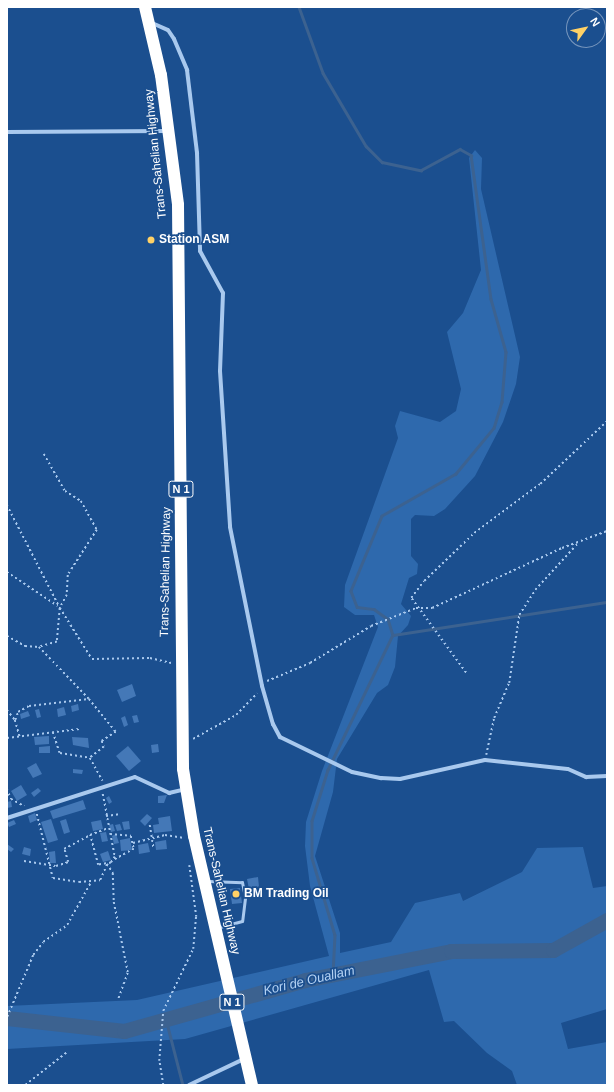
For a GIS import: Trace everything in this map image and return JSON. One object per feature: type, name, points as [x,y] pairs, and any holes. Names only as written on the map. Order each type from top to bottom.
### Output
[{"type":"highway","name":"Trans-Sahelian Highway","points":[[145,7],[149,21],[169,131],[178,226],[181,744],[186,789],[188,840],[204,881],[252,1085]]},
{"type":"street","points":[[149,21],[168,30],[186,70],[197,153],[200,251],[223,293],[220,371],[230,527],[262,686],[273,724],[280,736],[339,766],[381,778],[400,779],[485,760],[568,769],[586,777],[607,776]]},
{"type":"street","points":[[7,132],[169,131]]},
{"type":"street","points":[[7,818],[136,777],[169,793],[186,789]]},
{"type":"street","points":[[189,1085],[245,1058]]},
{"type":"lane","points":[[204,881],[242,882],[246,898],[242,921],[216,928]]},
{"type":"path","points":[[466,673],[416,608],[411,598],[437,567],[474,533],[540,484],[607,421]]},
{"type":"path","points":[[7,636],[25,646],[39,647],[57,642],[60,608],[67,595],[68,575],[97,530],[81,501],[65,491],[44,454]]},
{"type":"path","points":[[7,505],[60,608],[92,659],[150,658],[180,664]]},
{"type":"path","points":[[181,744],[212,731],[236,715],[268,679],[310,663],[371,626],[416,608],[432,608],[580,542],[607,532]]},
{"type":"path","points":[[485,760],[494,718],[509,683],[519,615],[535,590],[580,542]]},
{"type":"path","points":[[7,572],[60,608]]},
{"type":"path","points":[[39,647],[89,698],[116,732],[102,741],[104,747],[90,758],[60,753],[53,732]]},
{"type":"path","points":[[15,720],[18,712],[29,706],[89,698]]},
{"type":"path","points":[[7,710],[15,720],[20,737]]},
{"type":"path","points":[[8,739],[79,729]]},
{"type":"path","points":[[90,758],[106,786],[102,798],[114,860]]},
{"type":"path","points":[[7,789],[12,799]]},
{"type":"path","points":[[7,796],[35,810],[46,844],[48,865],[58,880],[91,882],[100,880],[107,864]]},
{"type":"path","points":[[106,816],[121,814]]},
{"type":"path","points":[[150,825],[154,849]]},
{"type":"path","points":[[24,861],[48,865],[68,862],[64,849],[90,835],[108,828]]},
{"type":"path","points":[[90,835],[98,865],[107,864],[134,849],[131,836],[110,834]]},
{"type":"path","points":[[133,843],[152,840],[165,835],[173,839],[188,840]]},
{"type":"path","points":[[163,1085],[159,1061],[163,1011],[193,948],[196,917],[188,860]]},
{"type":"path","points":[[107,864],[113,873],[114,902],[128,973],[119,998]]},
{"type":"path","points":[[7,1016],[33,955],[67,925],[91,882]]},
{"type":"path","points":[[25,1085],[67,1052]]},
{"type":"shaded area","points":[[475,150],[482,158],[481,189],[520,357],[516,384],[503,422],[475,476],[445,509],[434,516],[415,515],[411,519],[411,556],[418,564],[417,574],[409,578],[401,604],[411,616],[408,625],[398,636],[395,667],[388,685],[377,693],[337,759],[333,792],[315,856],[340,933],[340,953],[391,942],[415,903],[460,893],[463,901],[522,872],[537,848],[583,847],[593,888],[607,886],[607,1009],[561,1023],[568,1049],[607,1042],[607,1085],[517,1085],[512,1071],[487,1053],[454,1021],[444,1022],[429,970],[185,1039],[7,1049],[7,1006],[137,1000],[329,956],[310,886],[305,846],[306,822],[322,771],[378,627],[374,615],[355,615],[344,607],[345,585],[398,438],[395,426],[400,411],[440,422],[456,411],[461,389],[447,332],[463,313],[481,270],[469,158]]},
{"type":"building","points":[[132,684],[136,696],[122,702],[117,690]]},
{"type":"building","points":[[78,704],[79,710],[72,712],[71,706]]},
{"type":"building","points":[[64,707],[66,715],[58,717],[57,709]]},
{"type":"building","points":[[39,709],[41,717],[37,718],[35,710]]},
{"type":"building","points":[[28,711],[30,716],[21,719],[20,714]]},
{"type":"building","points":[[137,715],[139,722],[134,723],[132,716]]},
{"type":"building","points":[[125,716],[128,725],[124,727],[121,718]]},
{"type":"building","points":[[49,736],[49,744],[35,745],[34,737]]},
{"type":"building","points":[[72,737],[88,738],[89,748],[73,745]]},
{"type":"building","points":[[158,744],[159,752],[152,753],[151,745]]},
{"type":"building","points":[[50,746],[50,753],[39,753],[39,747]]},
{"type":"building","points":[[128,746],[141,761],[129,771],[116,756]]},
{"type":"building","points":[[36,763],[42,774],[33,778],[27,768]]},
{"type":"building","points":[[73,769],[83,770],[82,774],[73,773]]},
{"type":"building","points":[[21,785],[27,795],[17,801],[11,791]]},
{"type":"building","points":[[38,788],[41,791],[34,797],[31,793]]},
{"type":"building","points":[[167,795],[164,803],[158,803],[158,796]]},
{"type":"building","points":[[109,796],[112,802],[109,804],[106,798]]},
{"type":"building","points":[[83,800],[86,809],[53,819],[50,811]]},
{"type":"building","points":[[11,801],[12,807],[7,808],[7,802]]},
{"type":"building","points":[[35,813],[37,820],[30,823],[28,816]]},
{"type":"building","points":[[147,814],[152,818],[145,826],[140,821]]},
{"type":"building","points":[[170,816],[172,831],[154,833],[153,825],[159,824],[158,818]]},
{"type":"building","points":[[51,819],[58,840],[48,843],[41,822]]},
{"type":"building","points":[[66,819],[70,832],[64,834],[60,821]]},
{"type":"building","points":[[14,820],[16,824],[9,827],[7,823]]},
{"type":"building","points":[[101,820],[103,829],[93,831],[91,822]]},
{"type":"building","points":[[129,821],[130,829],[124,830],[122,822]]},
{"type":"building","points":[[113,824],[115,831],[111,832],[109,825]]},
{"type":"building","points":[[120,824],[122,830],[117,831],[115,825]]},
{"type":"building","points":[[106,832],[108,841],[102,842],[100,833]]},
{"type":"building","points":[[116,834],[119,843],[114,844],[112,836]]},
{"type":"building","points":[[130,838],[132,850],[121,851],[120,840]]},
{"type":"building","points":[[166,840],[167,849],[156,850],[155,842]]},
{"type":"building","points":[[148,843],[150,852],[139,854],[138,845]]},
{"type":"building","points":[[7,844],[14,849],[11,852],[7,849]]},
{"type":"building","points":[[24,847],[31,849],[30,856],[22,854]]},
{"type":"building","points":[[55,851],[56,863],[50,863],[49,852]]},
{"type":"building","points":[[108,851],[111,860],[103,862],[100,854]]},
{"type":"building","points":[[258,877],[259,887],[249,889],[247,879]]},
{"type":"building","points":[[240,888],[242,903],[232,904],[230,889]]},
{"type":"waterway","points":[[299,7],[323,73],[366,146],[382,162],[421,170],[460,149],[471,155],[491,299],[506,352],[502,402],[494,428],[456,474],[382,516],[351,591],[357,607],[374,609],[388,619],[393,635],[328,770],[312,821],[312,858],[335,935],[333,975]]},
{"type":"waterway","points":[[393,635],[607,602]]},
{"type":"waterway","name":"Kori de Ouallam","points":[[7,1018],[124,1031],[305,980],[451,951],[553,950],[607,920]]},
{"type":"waterway","points":[[166,1019],[183,1085]]},
{"type":"place","name":"Station ASM","points":[[151,240]]},
{"type":"place","name":"BM Trading Oil","points":[[236,894]]}]
